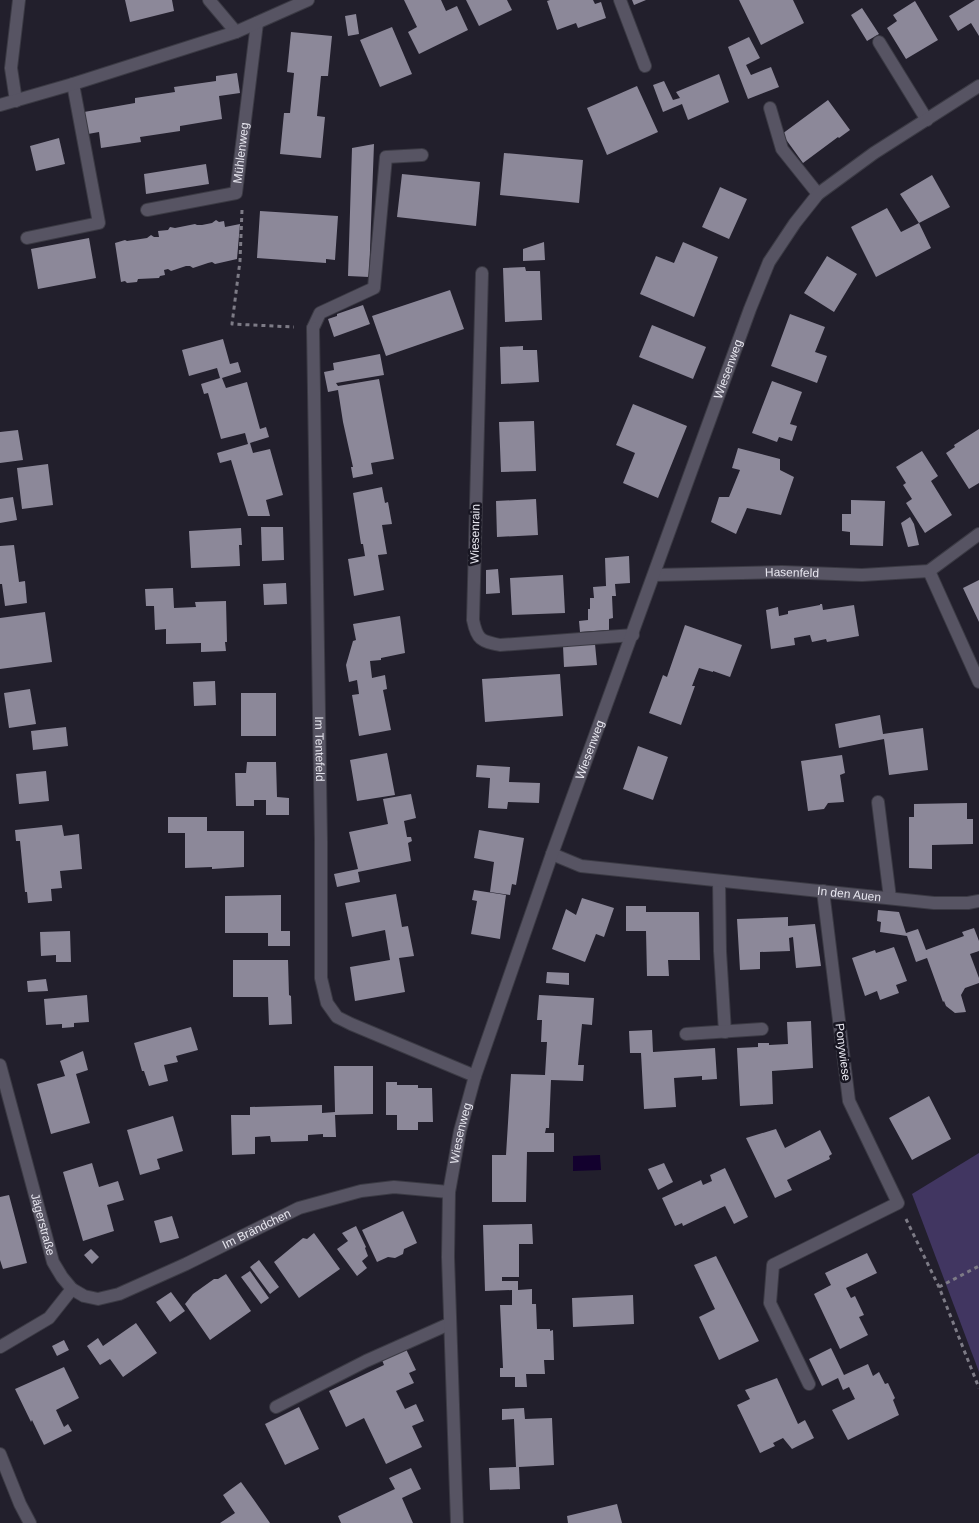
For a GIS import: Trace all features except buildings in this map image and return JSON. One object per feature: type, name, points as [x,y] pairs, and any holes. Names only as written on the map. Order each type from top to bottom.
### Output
[{"type":"street","points":[[16,101],[11,68],[18,0]]},
{"type":"street","points":[[209,0],[236,32]]},
{"type":"street","points":[[0,105],[73,84],[236,32],[308,0]]},
{"type":"street","points":[[620,0],[645,66]]},
{"type":"street","name":"Mühlenweg","points":[[147,210],[236,193],[256,23]]},
{"type":"street","points":[[880,42],[927,120]]},
{"type":"street","points":[[27,238],[98,223],[73,84]]},
{"type":"street","name":"Wiesenweg","points":[[457,1523],[449,1324],[449,1192],[460,1132],[475,1076],[552,854],[750,310],[770,262],[795,223],[818,194],[874,153],[979,86]]},
{"type":"street","points":[[770,108],[782,149],[818,194]]},
{"type":"street","points":[[313,328],[320,313],[374,288],[386,157],[422,155]]},
{"type":"street","name":"Wiesenrain","points":[[482,273],[473,620],[475,633],[483,642],[500,645],[633,635]]},
{"type":"street","name":"Im Tentefeld","points":[[313,328],[321,841],[321,978],[327,1003],[337,1016],[351,1024],[475,1076]]},
{"type":"street","points":[[979,534],[929,571],[979,682]]},
{"type":"street","name":"Hasenfeld","points":[[654,576],[782,572],[862,575],[929,571]]},
{"type":"street","points":[[878,802],[890,898]]},
{"type":"street","name":"In den Auen","points":[[552,854],[581,866],[934,903],[968,903],[979,901]]},
{"type":"street","points":[[719,881],[720,951],[725,1032]]},
{"type":"street","name":"Ponywiese","points":[[823,891],[849,1101],[898,1203]]},
{"type":"street","points":[[686,1034],[762,1029]]},
{"type":"street","name":"Jägerstraße","points":[[0,1065],[53,1262],[72,1289]]},
{"type":"street","name":"Im Brändchen","points":[[72,1289],[84,1296],[98,1299],[119,1294],[186,1264],[298,1208],[331,1198],[361,1191],[394,1188],[449,1192]]},
{"type":"street","points":[[809,1384],[770,1303],[773,1265],[898,1203]]},
{"type":"street","points":[[0,1347],[48,1318],[72,1289]]},
{"type":"street","points":[[276,1407],[366,1360],[449,1324]]},
{"type":"street","points":[[0,1454],[20,1504],[30,1523]]},
{"type":"path","points":[[236,193],[242,207],[240,261],[232,324],[313,328]]},
{"type":"path","points":[[898,1203],[939,1287],[979,1388]]},
{"type":"path","points":[[939,1287],[979,1266]]},
{"type":"shaded area","points":[[979,1153],[979,1372],[912,1194]]},
{"type":"shaded area","points":[[600,1155],[601,1170],[573,1171],[573,1156]]}]
